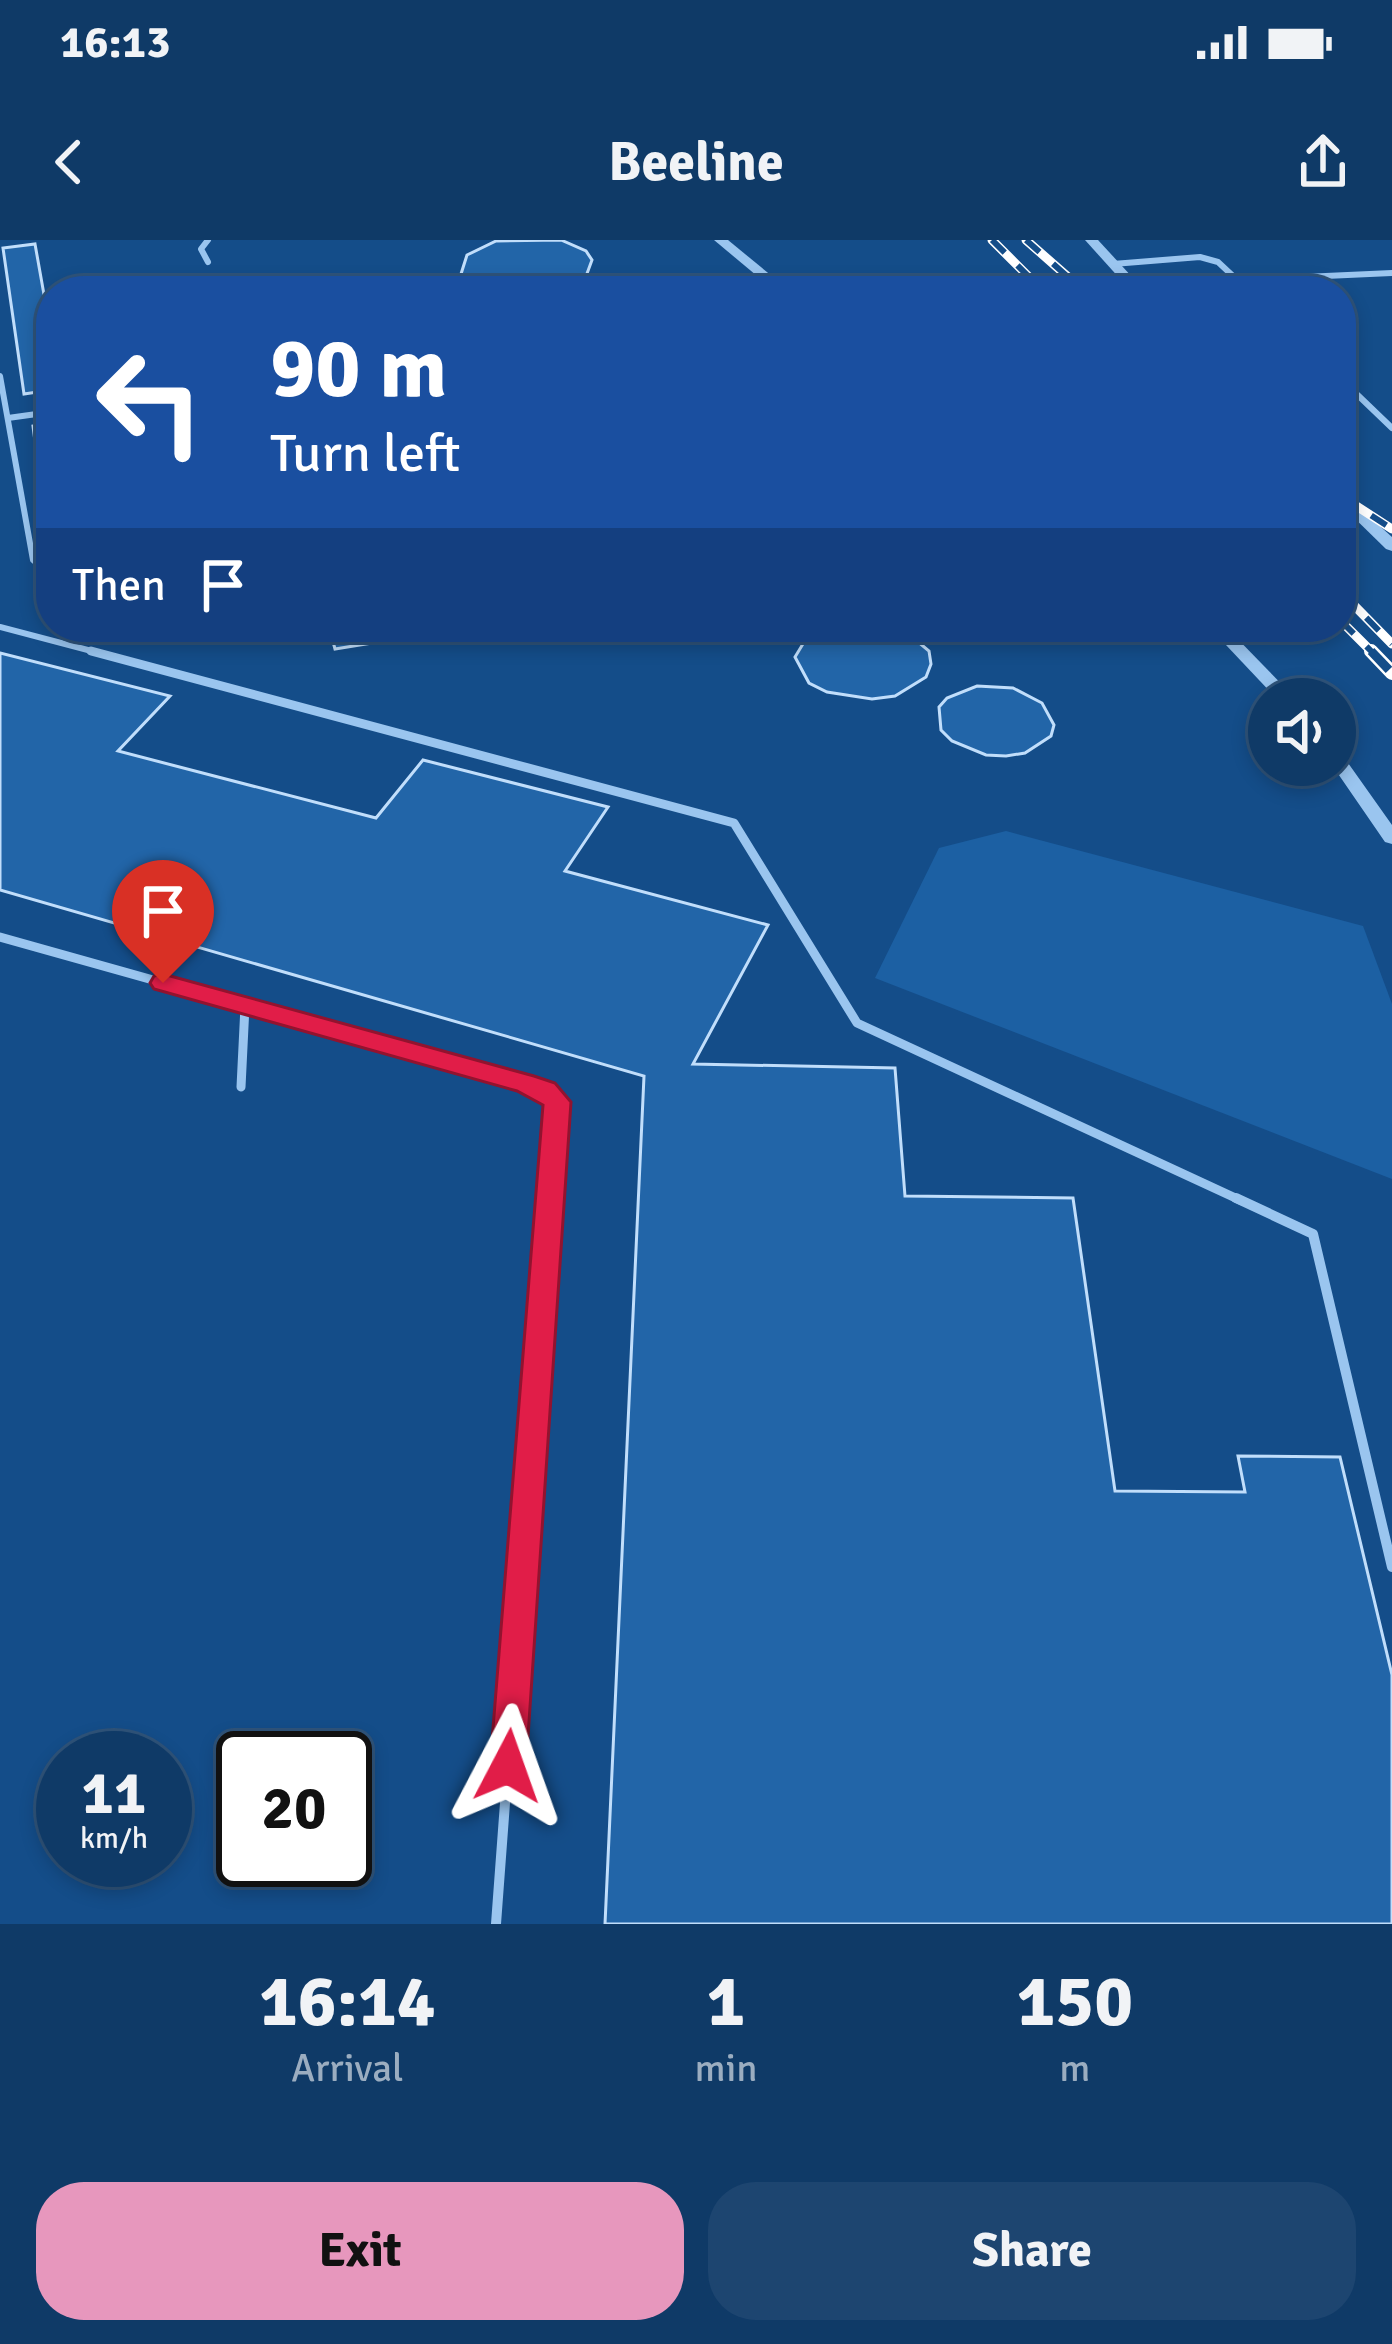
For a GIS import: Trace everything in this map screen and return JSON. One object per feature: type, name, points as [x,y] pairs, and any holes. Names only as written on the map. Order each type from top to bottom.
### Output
[{"type":"street","points":[[720,240],[764,276]]},
{"type":"street","points":[[1091,240],[1124,276]]},
{"type":"street","points":[[1356,511],[1392,546]]},
{"type":"street","points":[[1232,642],[1267,678]]},
{"type":"street","points":[[1355,786],[1392,838]]},
{"type":"lane","points":[[208,240],[201,249],[208,262]]},
{"type":"lane","points":[[1113,264],[1199,257],[1218,262],[1233,276]]},
{"type":"lane","points":[[1326,276],[1392,273]]},
{"type":"lane","points":[[0,376],[36,562]]},
{"type":"lane","points":[[1356,393],[1392,428]]},
{"type":"lane","points":[[8,418],[36,414]]},
{"type":"lane","points":[[0,627],[36,637]]},
{"type":"lane","points":[[56,642],[734,823],[857,1023],[1313,1234],[1392,1567]]},
{"type":"lane","points":[[0,937],[524,1083],[545,1090],[557,1102],[496,1924]]},
{"type":"lane","points":[[241,1087],[245,1006]]},
{"type":"shaded area","points":[[1006,831],[1363,926],[1392,1004],[1392,1179],[875,978],[939,848]]},
{"type":"building","points":[[561,240],[586,251],[592,260],[586,276],[461,274],[467,255],[496,241]]},
{"type":"building","points":[[35,244],[41,276],[36,276],[36,392],[24,394],[3,248]]},
{"type":"building","points":[[333,642],[378,642],[335,649]]},
{"type":"building","points":[[804,642],[918,642],[929,651],[931,664],[926,677],[895,696],[872,699],[827,692],[809,683],[795,657]]},
{"type":"building","points":[[0,653],[170,696],[118,751],[376,818],[423,760],[608,807],[565,871],[768,925],[693,1064],[895,1068],[905,1196],[1073,1198],[1115,1491],[1245,1492],[1238,1456],[1340,1457],[1392,1675],[1392,1924],[605,1924],[644,1076],[0,890]]},
{"type":"building","points":[[977,686],[1013,688],[1042,703],[1054,725],[1051,736],[1025,753],[1006,756],[986,755],[952,741],[941,730],[939,707],[947,698]]},
{"type":"railway","points":[[992,240],[1028,276]]},
{"type":"railway","points":[[1026,240],[1067,276]]},
{"type":"railway","points":[[1356,506],[1392,529]]},
{"type":"railway","points":[[1356,607],[1392,644]]},
{"type":"railway","points":[[1356,636],[1371,651]]},
{"type":"railway","points":[[1371,651],[1374,654]]},
{"type":"railway","points":[[1371,651],[1392,673]]},
{"type":"route","points":[[163,983],[524,1083],[545,1090],[557,1102],[560,1114],[508,1766]]}]
